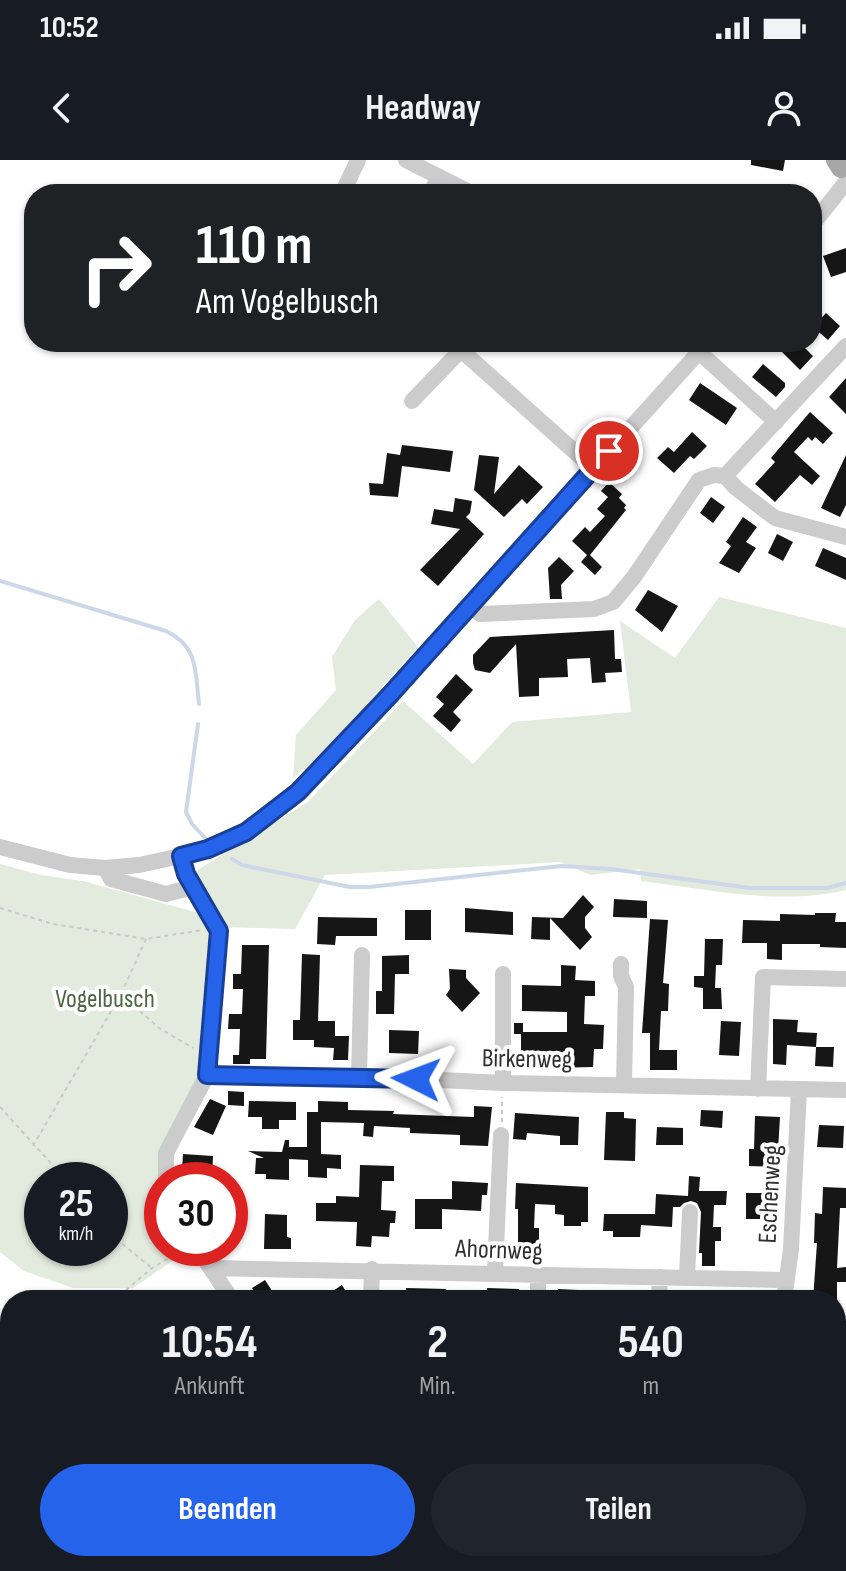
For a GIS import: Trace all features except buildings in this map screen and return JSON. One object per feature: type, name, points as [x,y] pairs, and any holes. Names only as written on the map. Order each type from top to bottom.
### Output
[{"type":"street","points":[[347,184],[358,160]]},
{"type":"street","points":[[406,160],[453,184]]},
{"type":"street","points":[[822,207],[841,172]]},
{"type":"street","points":[[435,184],[439,177]]},
{"type":"street","points":[[725,476],[846,346]]},
{"type":"street","points":[[412,401],[458,352]]},
{"type":"street","points":[[470,352],[573,460],[593,468]]},
{"type":"street","points":[[0,847],[70,865],[105,868],[181,856],[208,849],[246,832],[298,792],[389,696],[698,352]]},
{"type":"street","points":[[708,352],[776,422]]},
{"type":"street","points":[[470,605],[480,614],[594,609],[613,602],[634,577],[699,480],[714,475],[725,476],[775,518],[846,537]]},
{"type":"street","points":[[166,1162],[166,1153],[207,1075],[218,959],[218,928],[193,887],[181,856]]},
{"type":"street","points":[[139,865],[144,888]]},
{"type":"street","points":[[105,868],[111,879],[166,894],[193,887]]},
{"type":"street","points":[[359,1076],[362,955]]},
{"type":"street","points":[[621,964],[621,976],[626,987],[624,1084]]},
{"type":"street","points":[[503,974],[503,1083]]},
{"type":"street","points":[[758,1089],[763,977],[846,979]]},
{"type":"street","name":"Birkenweg","points":[[207,1075],[359,1076],[503,1083],[846,1090]]},
{"type":"street","name":"Eschenweg","points":[[784,1290],[791,1249],[799,1090]]},
{"type":"street","points":[[495,1272],[501,1135]]},
{"type":"street","points":[[687,1277],[690,1212]]},
{"type":"street","points":[[212,1268],[226,1290]]},
{"type":"street","name":"Ahornweg","points":[[212,1268],[785,1280]]},
{"type":"street","points":[[371,1290],[372,1269]]},
{"type":"street","points":[[538,1275],[538,1290]]},
{"type":"street","points":[[659,1290],[660,1277]]},
{"type":"path","points":[[0,908],[53,924],[146,939],[218,928]]},
{"type":"path","points":[[33,1146],[121,994],[146,939]]},
{"type":"path","points":[[121,994],[159,1028],[208,1056]]},
{"type":"path","points":[[501,1135],[503,1083]]},
{"type":"path","points":[[0,1107],[49,1162]]},
{"type":"path","points":[[128,1249],[152,1268]]},
{"type":"path","points":[[126,1290],[155,1266]]},
{"type":"green space","points":[[719,597],[846,628],[846,890],[821,895],[744,894],[641,881],[640,869],[590,875],[560,862],[325,875],[295,929],[224,927],[196,871],[308,802],[403,701],[473,764],[512,722],[631,712],[620,621],[675,658]]},
{"type":"green space","points":[[379,599],[418,647],[323,753],[293,778],[296,735],[336,690],[332,657],[355,620]]},
{"type":"green space","name":"Vogelbusch","points":[[0,864],[41,875],[83,881],[202,914],[214,933],[207,1068],[163,1152],[163,1162],[144,1162],[144,1266],[165,1266],[133,1288],[73,1288],[24,1271],[0,1252]]},
{"type":"waterway","points":[[0,581],[166,631],[177,637],[190,652],[193,661],[199,704]]},
{"type":"waterway","points":[[198,724],[186,812],[206,839]]},
{"type":"waterway","points":[[232,859],[242,865],[350,887],[561,866],[611,869],[750,888],[827,888],[846,883]]},
{"type":"route","points":[[416,1079],[207,1075],[219,931],[186,874],[181,856],[208,849],[246,832],[298,792],[389,696],[609,451]]}]
